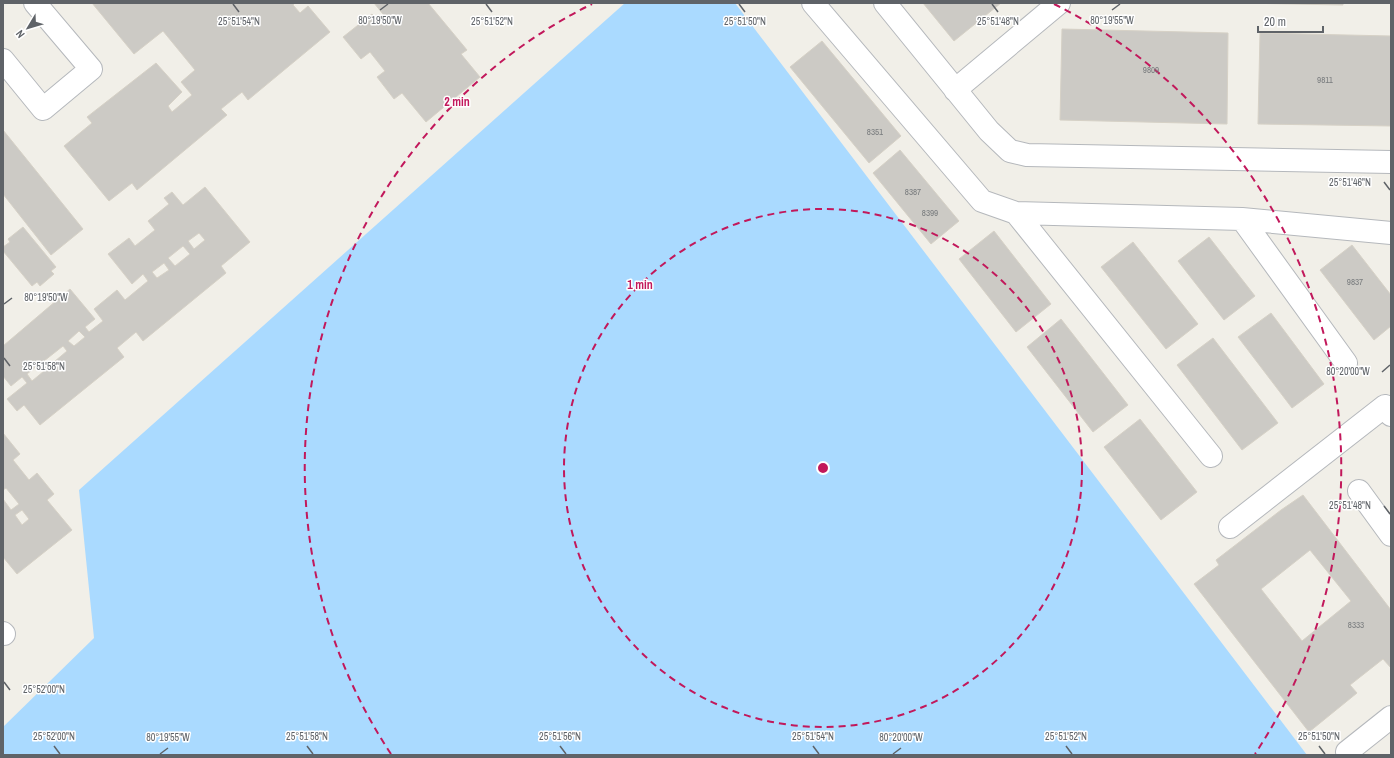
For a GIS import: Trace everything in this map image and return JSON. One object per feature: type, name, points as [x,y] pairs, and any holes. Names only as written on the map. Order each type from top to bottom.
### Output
[{"type":"lane","points":[[3,60],[43,109],[92,69],[35,3]]},
{"type":"lane","points":[[813,3],[982,201],[1016,213],[1242,219],[1391,233]]},
{"type":"lane","points":[[885,3],[989,131],[1010,151],[1028,156],[1391,162]]},
{"type":"lane","points":[[955,90],[1059,3]]},
{"type":"lane","points":[[1016,213],[1211,456]]},
{"type":"lane","points":[[1242,219],[1346,363]]},
{"type":"lane","points":[[1230,527],[1385,406],[1391,415]]},
{"type":"lane","points":[[1359,491],[1391,535]]},
{"type":"lane","points":[[1347,752],[1391,717]]},
{"type":"water","points":[[625,3],[735,3],[1307,755],[3,755],[3,727],[94,638],[79,490]]},
{"type":"building","points":[[92,3],[295,3],[293,5],[300,13],[308,6],[330,32],[248,100],[242,92],[221,109],[227,115],[137,190],[132,183],[109,201],[64,146],[92,123],[87,117],[156,63],[182,92],[168,106],[172,112],[192,95],[181,82],[195,70],[163,31],[134,54]]},
{"type":"building","points":[[374,3],[428,3],[467,50],[461,54],[480,77],[426,122],[402,93],[394,99],[377,77],[385,71],[370,52],[361,59],[343,37],[372,14],[381,25],[387,19]]},
{"type":"building","points":[[923,3],[1001,3],[954,41]]},
{"type":"building","points":[[1239,3],[1343,3],[1343,5]]},
{"type":"building","points":[[1062,29],[1228,33],[1227,124],[1060,120]]},
{"type":"building","points":[[1260,33],[1391,36],[1391,126],[1258,124]]},
{"type":"building","points":[[822,41],[901,136],[869,163],[790,67]]},
{"type":"building","points":[[3,130],[83,229],[51,255],[3,194]]},
{"type":"building","points":[[900,150],[959,221],[931,244],[873,173]]},
{"type":"building","points":[[205,187],[250,242],[221,266],[226,273],[143,341],[136,332],[117,348],[124,357],[40,425],[24,405],[17,411],[7,399],[27,383],[22,377],[11,386],[3,376],[3,346],[70,289],[95,319],[85,327],[89,332],[103,321],[94,309],[117,290],[125,300],[148,281],[143,274],[132,284],[108,254],[129,238],[135,246],[155,230],[148,221],[169,204],[164,198],[172,192],[183,205]],"holes":[[[199,233],[205,240],[194,249],[188,241]],[[183,246],[190,254],[175,266],[168,258]],[[164,263],[169,270],[157,278],[152,272]],[[79,331],[85,337],[74,346],[68,341]],[[63,346],[67,351],[48,367],[44,361]],[[38,365],[44,371],[32,381],[27,374]]]},
{"type":"building","points":[[23,227],[56,267],[51,271],[54,274],[40,286],[37,282],[32,286],[3,251],[3,247],[10,242],[8,239]]},
{"type":"building","points":[[994,231],[1051,304],[1016,332],[959,259]]},
{"type":"building","points":[[1209,237],[1255,296],[1224,320],[1178,261]]},
{"type":"building","points":[[1133,242],[1198,324],[1166,349],[1101,267]]},
{"type":"building","points":[[1352,245],[1391,295],[1391,326],[1374,340],[1320,270]]},
{"type":"building","points":[[1271,313],[1324,384],[1292,408],[1238,337]]},
{"type":"building","points":[[1061,319],[1128,405],[1093,432],[1027,347]]},
{"type":"building","points":[[1213,338],[1278,423],[1242,450],[1177,365]]},
{"type":"building","points":[[1140,419],[1197,492],[1161,520],[1104,447]]},
{"type":"building","points":[[3,433],[20,454],[13,460],[29,480],[37,473],[54,494],[47,500],[72,530],[17,574],[3,557],[3,499],[11,510],[19,504],[6,488],[3,490]],"holes":[[[22,510],[29,519],[22,525],[15,515]]]},
{"type":"building","points":[[1303,495],[1391,610],[1391,668],[1383,659],[1350,685],[1357,693],[1309,732],[1194,584],[1219,565],[1216,560]],"holes":[[[1310,550],[1351,601],[1302,641],[1261,589]]]}]
